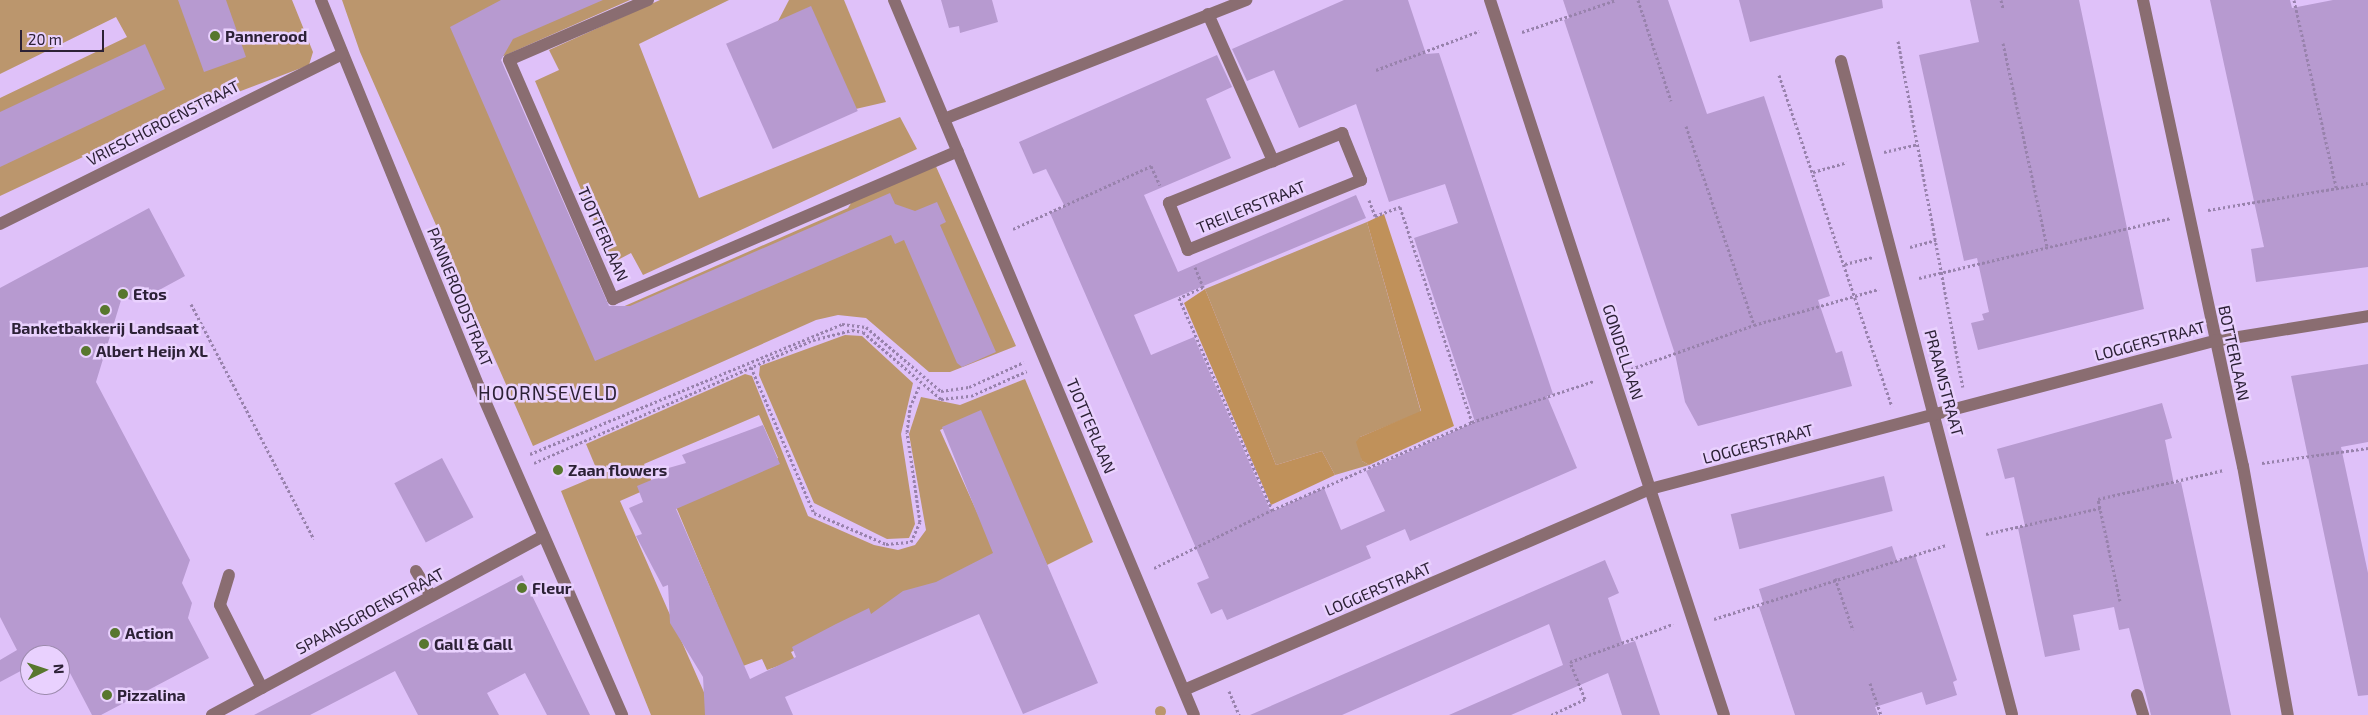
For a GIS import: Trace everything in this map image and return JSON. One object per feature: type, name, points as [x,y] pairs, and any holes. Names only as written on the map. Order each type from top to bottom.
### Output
[{"type":"street","name":"PANNEROODSTRAAT","points":[[321,0],[513,466],[622,715]]},
{"type":"street","name":"TJOTTERLAAN","points":[[648,0],[509,60],[613,298],[958,151]]},
{"type":"street","name":"TJOTTERLAAN","points":[[894,0],[1194,715]]},
{"type":"street","points":[[944,119],[1246,0]]},
{"type":"street","name":"GONDELLAAN","points":[[1490,0],[1724,715]]},
{"type":"street","name":"BOTTERLAAN","points":[[2143,0],[2214,341],[2243,466],[2288,715]]},
{"type":"street","points":[[1208,14],[1273,161]]},
{"type":"street","name":"VRIESCHGROENSTRAAT","points":[[0,224],[342,54]]},
{"type":"street","name":"PRAAMSTRAAT","points":[[1841,61],[1902,284],[2012,714]]},
{"type":"street","points":[[1169,203],[1342,133],[1362,180]]},
{"type":"street","name":"TREILERSTRAAT","points":[[1169,203],[1188,250],[1362,180]]},
{"type":"street","name":"LOGGERSTRAAT","points":[[1184,690],[1650,489],[2214,341],[2368,316]]},
{"type":"street","name":"SPAANSGROENSTRAAT","points":[[212,715],[543,536]]},
{"type":"street","points":[[416,571],[431,596]]},
{"type":"street","points":[[228,575],[220,605],[262,688]]},
{"type":"street","points":[[2138,695],[2143,715]]},
{"type":"path","points":[[1502,38],[1616,0]]},
{"type":"path","points":[[1638,0],[1671,100]]},
{"type":"path","points":[[2001,0],[2003,8]]},
{"type":"path","points":[[2294,0],[2336,187]]},
{"type":"path","points":[[1376,70],[1498,24]]},
{"type":"path","points":[[1898,41],[1966,406]]},
{"type":"path","points":[[2003,43],[2047,246]]},
{"type":"path","points":[[1779,75],[1856,294],[1898,424]]},
{"type":"path","points":[[1686,126],[1754,325]]},
{"type":"path","points":[[994,238],[1151,166],[1169,203]]},
{"type":"path","points":[[1362,180],[1375,216],[1400,207],[1472,422]]},
{"type":"path","points":[[1136,576],[1272,510],[1472,422],[1754,325],[1856,294],[1902,284],[1942,270],[2188,214],[2368,183]]},
{"type":"path","points":[[1188,250],[1203,287],[1179,298],[1272,510]]},
{"type":"path","points":[[191,304],[314,539]]},
{"type":"path","points":[[513,466],[791,342],[842,324],[866,327],[941,391],[969,387],[1044,358]]},
{"type":"path","points":[[513,466],[813,340],[852,330],[863,332],[920,385],[941,399],[971,396],[1044,358]]},
{"type":"path","points":[[751,367],[814,513],[886,544],[910,542],[920,522],[907,432],[910,408],[920,385]]},
{"type":"path","points":[[2120,601],[2098,499],[2243,466],[2368,448]]},
{"type":"path","points":[[1551,715],[1585,699],[1570,662],[1694,621],[1967,538],[2100,508]]},
{"type":"path","points":[[1835,578],[1853,630]]},
{"type":"path","points":[[1870,683],[1881,715]]},
{"type":"shaded area","points":[[0,0],[292,0],[313,52],[309,65],[151,125],[0,196],[0,98],[127,37],[116,17],[0,74]]},
{"type":"shaded area","points":[[342,0],[630,0],[499,58],[611,312],[848,208],[853,200],[934,162],[1016,346],[950,372],[929,372],[866,318],[838,315],[816,320],[533,446],[360,52]]},
{"type":"shaded area","points":[[660,0],[729,0],[639,44],[699,198],[900,117],[917,149],[643,275],[631,253],[612,263],[535,81],[559,70],[549,50]]},
{"type":"shaded area","points":[[789,0],[844,0],[886,102],[847,111],[776,25]]},
{"type":"shaded area","points":[[1384,214],[1454,426],[1369,465],[1362,461],[1356,442],[1360,437],[1421,411],[1367,222]]},
{"type":"shaded area","points":[[1367,222],[1421,412],[1360,437],[1362,461],[1369,465],[1335,475],[1322,451],[1276,465],[1205,289]]},
{"type":"shaded area","points":[[1205,289],[1276,465],[1322,451],[1335,475],[1271,505],[1184,303]]},
{"type":"shaded area","points":[[845,335],[862,336],[913,383],[901,434],[915,524],[909,538],[887,539],[814,503],[759,375],[760,366]]},
{"type":"shaded area","points":[[745,374],[752,376],[808,516],[874,545],[898,550],[915,545],[926,530],[909,434],[921,397],[960,405],[1025,379],[1093,542],[1047,565],[979,412],[940,430],[999,561],[791,652],[795,660],[767,670],[762,659],[743,666],[674,502],[778,458],[759,415],[644,464],[654,486],[620,501],[714,715],[651,715],[561,491],[599,475],[586,444]]},
{"type":"shaded area","points":[[1160,705],[1166,711],[1160,717],[1154,711]]},
{"type":"building","name":"Pannerood","points":[[178,0],[226,0],[246,57],[204,72]]},
{"type":"building","points":[[501,0],[603,0],[513,39],[501,60],[609,306],[630,306],[890,193],[895,204],[915,211],[937,202],[946,222],[940,225],[996,352],[962,367],[957,363],[904,240],[895,244],[891,235],[595,361],[450,27]]},
{"type":"building","points":[[941,0],[992,0],[998,22],[960,33],[959,26],[949,28]]},
{"type":"building","points":[[1344,0],[1408,0],[1426,54],[1439,53],[1553,394],[1547,396],[1577,468],[1410,541],[1405,529],[1366,546],[1371,558],[1227,620],[1222,609],[1211,614],[1197,583],[1209,578],[1050,213],[1065,207],[1046,169],[1033,174],[1019,142],[1217,55],[1232,87],[1206,99],[1231,158],[1144,195],[1178,272],[1356,195],[1366,218],[1134,315],[1151,355],[1194,337],[1271,512],[1324,488],[1341,530],[1385,511],[1366,471],[1475,422],[1414,238],[1458,223],[1445,184],[1389,202],[1356,104],[1299,128],[1274,70],[1247,81],[1232,49]]},
{"type":"building","points":[[1563,0],[1668,0],[1707,114],[1764,96],[1830,296],[1818,300],[1836,353],[1842,351],[1852,386],[1698,426],[1685,402],[1675,354],[1564,20],[1569,18]]},
{"type":"building","points":[[1739,0],[1882,0],[1883,8],[1750,42]]},
{"type":"building","points":[[1970,0],[2079,0],[2144,309],[1978,350],[1971,323],[1984,320],[1982,314],[1989,312],[1977,258],[1964,261],[1919,55],[1979,42]]},
{"type":"building","points":[[2210,0],[2290,0],[2292,8],[2333,0],[2368,0],[2368,267],[2256,282],[2251,249],[2264,247]]},
{"type":"building","points":[[811,6],[858,111],[773,149],[726,44]]},
{"type":"building","points":[[145,44],[165,89],[0,167],[0,112]]},
{"type":"building","points":[[149,208],[185,276],[137,302],[122,297],[96,382],[190,560],[182,583],[192,603],[188,618],[209,658],[101,715],[92,715],[70,673],[70,645],[20,645],[20,671],[0,682],[0,660],[17,650],[0,617],[0,288]]},
{"type":"building","points":[[2368,364],[2368,442],[2341,447],[2368,573],[2368,695],[2358,696],[2291,376]]},
{"type":"building","points":[[2162,403],[2172,438],[2165,440],[2174,484],[2181,482],[2231,715],[2151,715],[2129,628],[2119,630],[2114,607],[2073,615],[2080,650],[2045,657],[2018,528],[2025,526],[2014,477],[2005,479],[1997,449]]},
{"type":"building","points":[[981,410],[1098,683],[1023,714],[979,614],[785,697],[793,715],[705,715],[703,677],[670,623],[668,585],[663,587],[636,536],[642,534],[629,508],[643,502],[637,486],[661,476],[658,471],[686,463],[682,455],[763,425],[780,464],[676,509],[750,679],[796,657],[792,647],[836,624],[869,608],[871,614],[903,591],[936,582],[993,553],[942,427]]},
{"type":"building","points":[[442,458],[473,517],[426,543],[394,483]]},
{"type":"building","points":[[1884,476],[1893,511],[1739,549],[1731,514]]},
{"type":"building","points":[[1892,546],[1897,561],[1915,555],[1957,680],[1953,682],[1957,695],[1926,705],[1922,692],[1875,707],[1878,715],[1795,715],[1759,607],[1764,605],[1759,589]]},
{"type":"building","points":[[1605,560],[1619,593],[1608,598],[1623,645],[1635,641],[1660,715],[1622,715],[1608,673],[1511,715],[1449,715],[1563,665],[1549,624],[1342,715],[1250,715]]},
{"type":"building","points":[[522,575],[590,715],[547,715],[525,673],[487,693],[499,715],[418,715],[395,671],[310,715],[254,715]]},
{"type":"place","name":"Pannerood","points":[[215,36]]},
{"type":"place","name":"Etos","points":[[123,294]]},
{"type":"place","name":"Banketbakkerij Landsaat","points":[[105,310]]},
{"type":"place","name":"Albert Heijn XL","points":[[86,351]]},
{"type":"place","name":"Zaan flowers","points":[[558,470]]},
{"type":"place","name":"Fleur","points":[[522,588]]},
{"type":"place","name":"Action","points":[[115,633]]},
{"type":"place","name":"Gall & Gall","points":[[424,644]]},
{"type":"place","name":"Pizzalina","points":[[107,695]]},
{"type":"district","name":"HOORNSEVELD","points":[[548,393]]}]
